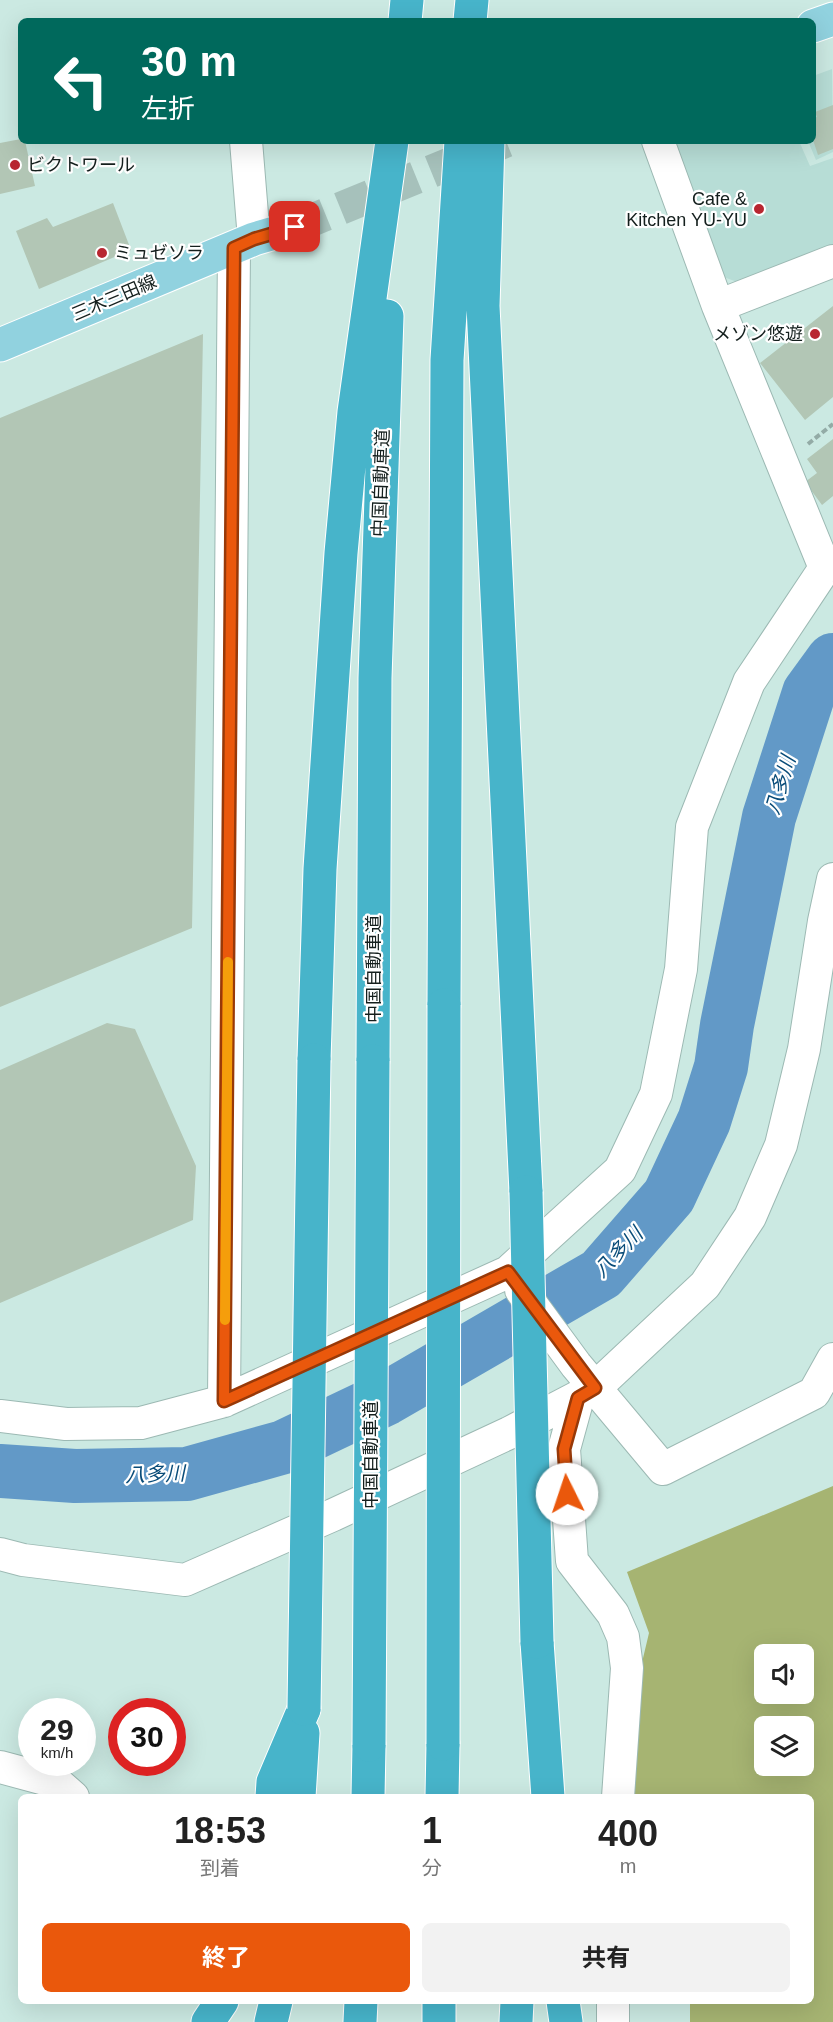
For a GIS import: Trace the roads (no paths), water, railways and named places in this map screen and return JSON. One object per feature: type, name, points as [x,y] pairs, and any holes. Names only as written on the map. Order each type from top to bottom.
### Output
[{"type":"highway","points":[[405,18],[407,0]]},
{"type":"highway","points":[[470,18],[472,0]]},
{"type":"highway","points":[[492,18],[493,0]]},
{"type":"highway","points":[[299,1794],[304,1709],[314,1060],[320,869],[341,553],[354,412],[394,144]]},
{"type":"highway","name":"中国自動車道","points":[[368,1794],[375,678],[383,390],[394,144]]},
{"type":"highway","points":[[442,1794],[447,360],[460,144]]},
{"type":"highway","points":[[488,144],[483,306],[526,1192],[537,1642],[548,1794]]},
{"type":"highway","points":[[528,1794],[537,1642]]},
{"type":"highway","points":[[272,1794],[273,1782],[304,1709]]},
{"type":"highway","points":[[208,2022],[220,2004]]},
{"type":"highway","points":[[272,2022],[275,2004]]},
{"type":"highway","points":[[360,2022],[361,2004]]},
{"type":"highway","points":[[439,2004],[439,2022]]},
{"type":"highway","points":[[516,2022],[517,2004]]},
{"type":"highway","points":[[563,2004],[566,2022]]},
{"type":"main road","points":[[816,25],[833,19]]},
{"type":"main road","name":"三木三田線","points":[[0,345],[244,243],[295,227]]},
{"type":"street","points":[[224,1401],[246,144]]},
{"type":"street","points":[[0,1416],[66,1424],[141,1423],[224,1401],[508,1272],[620,1170],[656,1094],[681,969],[692,827],[749,682],[829,565],[718,306],[659,144]]},
{"type":"street","points":[[718,306],[833,261]]},
{"type":"street","points":[[0,1554],[23,1560],[185,1581],[509,1433],[583,1384],[705,1285],[750,1217],[781,1145],[804,1049],[828,925],[833,879]]},
{"type":"street","points":[[508,1272],[583,1384],[663,1469],[814,1393],[833,1359]]},
{"type":"street","points":[[583,1384],[564,1449],[572,1561],[613,1614],[623,1636],[627,1668],[618,1794]]},
{"type":"street","points":[[0,1767],[56,1782],[70,1794]]},
{"type":"street","points":[[613,2004],[613,2022]]},
{"type":"waterway","name":"八多川","points":[[0,1471],[75,1476],[187,1474],[284,1447],[387,1398],[601,1274],[669,1196],[704,1121],[721,1067],[727,1025],[769,817],[809,693],[833,660]]},
{"type":"tunnel","points":[[295,227],[499,144]]},
{"type":"place","name":"ビクトワール","points":[[15,165]]},
{"type":"place","name":"Cafe & Kitchen YU-YU","points":[[759,209]]},
{"type":"place","name":"ミュゼソラ","points":[[102,253]]},
{"type":"place","name":"メゾン悠遊","points":[[815,334]]}]
